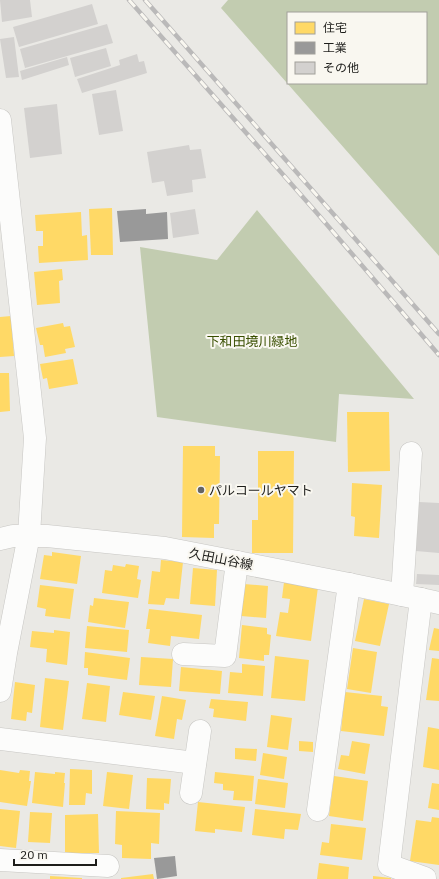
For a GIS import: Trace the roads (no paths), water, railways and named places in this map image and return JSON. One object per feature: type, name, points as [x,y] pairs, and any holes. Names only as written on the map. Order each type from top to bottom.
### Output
[{"type":"street","points":[[0,120],[8,276],[35,438],[29,536],[0,691]]},
{"type":"street","points":[[411,453],[421,599],[389,865],[425,879]]},
{"type":"street","name":"久田山谷線","points":[[0,539],[13,536],[47,536],[164,548],[421,599]]},
{"type":"street","points":[[182,654],[225,656],[237,562]]},
{"type":"street","points":[[318,810],[349,584]]},
{"type":"street","points":[[191,793],[200,731]]},
{"type":"street","points":[[0,739],[195,762]]},
{"type":"street","points":[[0,860],[108,866]]},
{"type":"railway","points":[[129,0],[316,212],[439,355]]},
{"type":"railway","points":[[145,0],[439,334]]},
{"type":"place","name":"パルコールヤマト","points":[[201,490]]},
{"type":"park label","name":"下和田境川緑地","points":[[252,341]]}]
